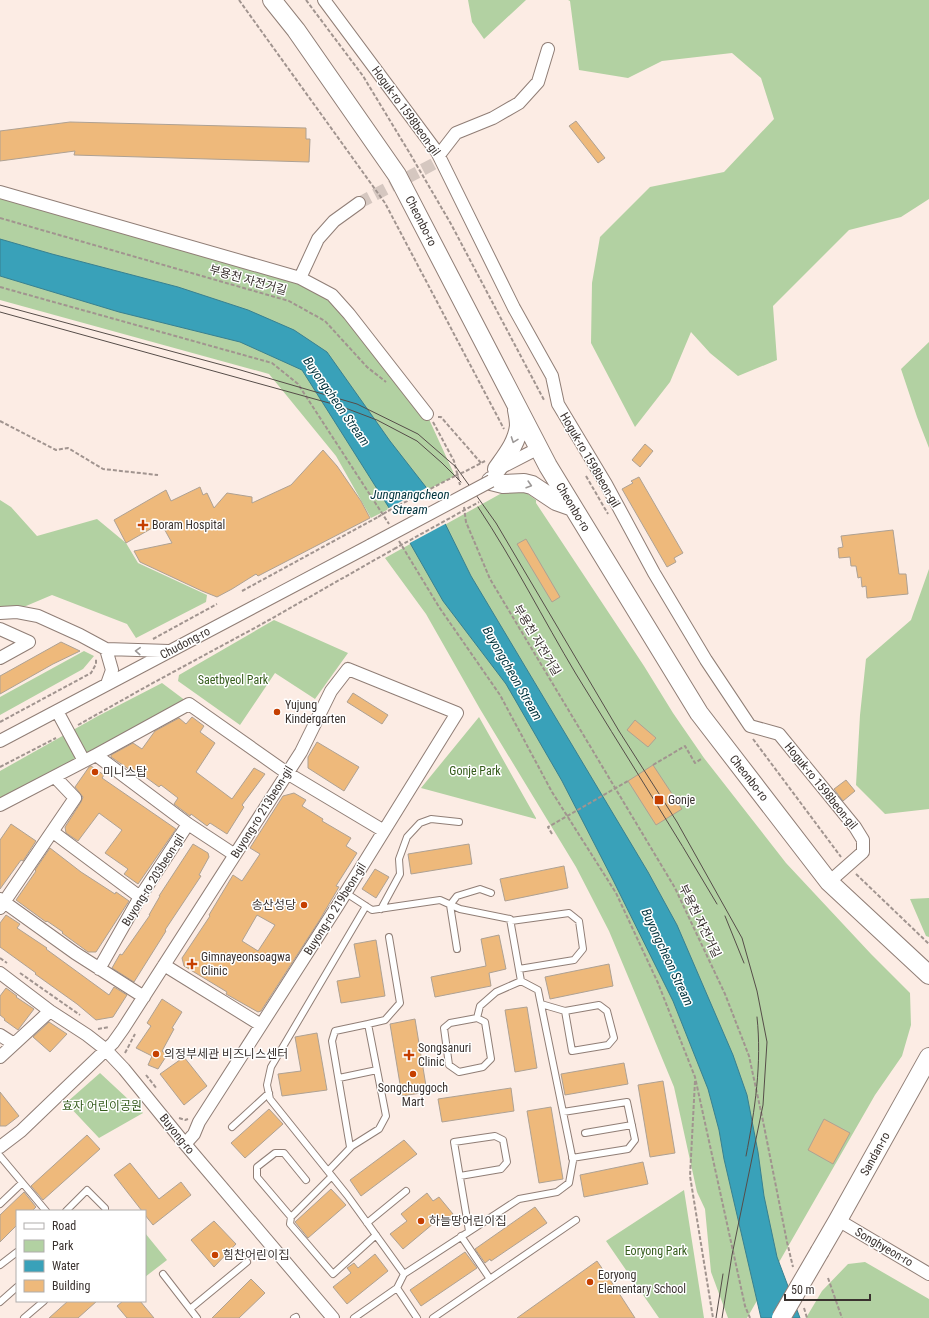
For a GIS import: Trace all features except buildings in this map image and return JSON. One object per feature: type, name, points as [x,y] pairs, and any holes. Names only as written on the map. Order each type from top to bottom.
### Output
[{"type":"main road","name":"Cheonbo-ro","points":[[272,0],[296,30],[397,174],[539,448],[573,507],[699,713],[829,882],[929,975]]},
{"type":"main road","points":[[517,407],[519,426],[510,451],[489,468],[503,484],[524,483],[532,485],[556,501],[573,507]]},
{"type":"main road","name":"Sandan-ro","points":[[782,1318],[929,1057]]},
{"type":"street","name":"Hoguk-ro 1598beon-gil","points":[[324,0],[439,155],[514,308],[552,376],[558,404],[606,484],[654,573],[706,660],[750,726],[780,734],[855,827],[863,840],[863,852],[829,882]]},
{"type":"street","points":[[439,155],[456,133],[494,118],[520,103],[538,82],[548,49]]},
{"type":"street","points":[[0,192],[300,278],[332,295],[349,314],[429,415]]},
{"type":"street","points":[[300,278],[318,239],[334,221],[359,203]]},
{"type":"street","points":[[489,468],[539,448]]},
{"type":"street","name":"Chudong-ro","points":[[0,741],[371,546],[489,468]]},
{"type":"street","points":[[0,613],[16,612],[38,616],[80,635],[106,649],[170,651]]},
{"type":"street","points":[[0,629],[29,642],[0,658]]},
{"type":"street","points":[[106,649],[112,670],[107,684]]},
{"type":"street","name":"Buyong-ro 213beon-gil","points":[[2,1142],[32,1121],[105,1049],[113,1043],[301,752],[331,691],[348,669],[457,713]]},
{"type":"street","points":[[0,805],[84,762],[189,704],[287,773],[384,830]]},
{"type":"street","points":[[57,711],[84,762]]},
{"type":"street","name":"Buyong-ro 219beon-gil","points":[[185,1144],[194,1134],[199,1122],[346,893],[457,713]]},
{"type":"street","name":"Buyong-ro 203beon-gil","points":[[96,755],[188,824],[140,897],[99,969]]},
{"type":"street","points":[[55,777],[76,798],[1,903],[99,969],[144,997]]},
{"type":"street","points":[[188,824],[235,855]]},
{"type":"street","points":[[53,832],[140,897]]},
{"type":"street","points":[[164,965],[261,1025]]},
{"type":"street","name":"Buyong-ro","points":[[0,972],[50,1011],[87,1035],[105,1049],[124,1068],[185,1144],[333,1318]]},
{"type":"street","points":[[0,1056],[50,1011]]},
{"type":"street","points":[[0,1035],[14,1044]]},
{"type":"street","name":"Songhyeon-ro","points":[[838,1220],[929,1274]]},
{"type":"lane","points":[[381,909],[400,874],[399,859],[407,837],[420,823],[431,819],[459,822]]},
{"type":"lane","points":[[457,949],[450,905],[457,896],[480,889],[491,893]]},
{"type":"lane","points":[[346,893],[372,910],[440,900],[460,909],[510,919],[511,921],[568,913],[579,921],[583,949],[574,960],[519,969]]},
{"type":"lane","points":[[366,906],[271,1066],[267,1085],[270,1099],[332,1176],[404,1274]]},
{"type":"lane","points":[[511,921],[521,981]]},
{"type":"lane","points":[[350,1147],[332,1041],[335,1031],[385,1020],[400,1003],[389,937]]},
{"type":"lane","points":[[354,1318],[397,1288],[404,1274],[519,1199],[557,1192],[569,1183],[572,1158],[538,990],[521,981]]},
{"type":"lane","points":[[477,1018],[480,1006],[496,992],[521,981]]},
{"type":"lane","points":[[541,1004],[565,1012],[599,1005],[607,1011],[614,1038],[608,1045],[572,1051],[565,1012]]},
{"type":"lane","points":[[477,1018],[485,1022],[491,1059],[483,1067],[459,1072],[449,1066],[444,1028],[450,1023],[477,1018]]},
{"type":"lane","points":[[328,1171],[350,1147],[379,1129],[386,1116],[368,1024]]},
{"type":"lane","points":[[339,1078],[377,1070]]},
{"type":"lane","points":[[232,1127],[269,1093]]},
{"type":"lane","points":[[563,1112],[627,1102],[635,1140],[628,1149],[572,1158]]},
{"type":"lane","points":[[585,1133],[632,1125]]},
{"type":"lane","points":[[460,1176],[501,1169],[506,1162],[503,1140],[495,1136],[454,1142],[469,1231]]},
{"type":"lane","points":[[291,1217],[257,1177],[257,1167],[275,1153],[284,1153],[306,1180]]},
{"type":"lane","points":[[0,1156],[45,1210]]},
{"type":"lane","points":[[332,1176],[291,1217],[290,1224],[333,1274],[376,1235]]},
{"type":"lane","points":[[0,1204],[22,1182]]},
{"type":"lane","points":[[67,1210],[87,1190],[105,1208],[105,1210]]},
{"type":"lane","points":[[367,1223],[406,1191]]},
{"type":"lane","points":[[433,1318],[576,1220]]},
{"type":"lane","points":[[461,1236],[490,1279]]},
{"type":"lane","points":[[0,1265],[16,1253]]},
{"type":"lane","points":[[190,1309],[247,1262]]},
{"type":"lane","points":[[162,1274],[197,1318]]},
{"type":"lane","points":[[0,1302],[16,1288]]},
{"type":"lane","points":[[397,1288],[417,1318]]},
{"type":"lane","points":[[24,1318],[43,1302]]},
{"type":"path","points":[[239,0],[385,203],[506,434]]},
{"type":"path","points":[[306,0],[363,76],[405,146],[451,224],[545,402]]},
{"type":"path","name":"부용천 자전거길","points":[[0,218],[289,301],[325,322],[367,367],[391,386]]},
{"type":"path","points":[[242,591],[378,516],[489,468],[441,418],[429,415]]},
{"type":"path","points":[[429,415],[454,461],[460,486]]},
{"type":"path","points":[[0,421],[56,450],[68,448],[103,469],[158,475]]},
{"type":"path","name":"부용천 자전거길","points":[[463,501],[466,522],[490,579],[675,888],[725,994],[749,1056],[787,1242],[795,1272]]},
{"type":"path","points":[[75,727],[268,621],[479,502]]},
{"type":"path","points":[[150,640],[217,604]]},
{"type":"path","points":[[0,722],[91,673],[96,664]]},
{"type":"path","points":[[0,767],[56,738]]},
{"type":"path","points":[[653,765],[685,746],[695,763],[700,759]]},
{"type":"path","points":[[552,834],[548,827],[628,781]]},
{"type":"path","points":[[0,958],[12,967]]},
{"type":"path","points":[[19,971],[81,1016]]},
{"type":"path","points":[[93,1025],[99,1029],[108,1028],[112,1022]]},
{"type":"path","points":[[130,1058],[125,1053],[138,1028]]},
{"type":"path","points":[[141,1070],[160,1093]]},
{"type":"path","points":[[696,1077],[690,1176],[713,1318]]},
{"type":"path","points":[[177,1117],[185,1120],[190,1118]]},
{"type":"path","points":[[828,1278],[842,1318]]},
{"type":"path","points":[[803,1303],[807,1318]]},
{"type":"green space","points":[[468,0],[526,0],[484,39],[472,22]]},
{"type":"green space","points":[[568,0],[929,0],[929,199],[901,217],[849,230],[773,306],[777,360],[738,376],[710,353],[691,332],[670,382],[635,427],[591,343],[592,283],[600,237],[650,187],[724,172],[774,119],[761,78],[732,53],[662,61],[628,78],[579,70],[570,1]]},
{"type":"green space","points":[[0,196],[292,279],[331,297],[428,417],[455,476],[371,518],[336,456],[269,374],[0,300]]},
{"type":"green space","points":[[929,342],[929,448],[901,369]]},
{"type":"green space","points":[[511,488],[525,492],[536,500],[536,503],[644,666],[673,713],[704,758],[786,863],[871,954],[910,993],[911,1025],[902,1056],[875,1095],[747,1318],[728,1318],[711,1272],[705,1209],[697,1192],[674,1087],[609,931],[576,867],[480,709],[426,614],[385,558]]},
{"type":"green space","points":[[0,500],[11,507],[37,536],[97,519],[126,543],[138,563],[207,595],[206,602],[136,638],[127,624],[52,595],[26,606],[0,609]]},
{"type":"green space","points":[[929,569],[929,809],[885,814],[856,785],[860,715],[866,659],[911,620]]},
{"type":"green space","name":"Saetbyeol Park","points":[[274,620],[348,653],[315,699],[275,673],[240,725],[178,681],[179,675]]},
{"type":"green space","points":[[84,651],[94,656],[83,669],[0,715],[0,697]]},
{"type":"green space","points":[[162,683],[186,701],[0,800],[0,771],[98,716]]},
{"type":"green space","name":"Gonje Park","points":[[479,717],[536,818],[536,819],[421,788]]},
{"type":"green space","points":[[929,898],[929,937],[926,936],[910,899]]},
{"type":"green space","name":"효자 어린이공원","points":[[100,1073],[143,1113],[99,1138],[66,1103]]},
{"type":"green space","name":"Eoryong Park","points":[[684,1190],[704,1318],[659,1318],[606,1241]]},
{"type":"green space","points":[[146,1234],[167,1260],[146,1276]]},
{"type":"green space","points":[[865,1262],[929,1299],[929,1318],[806,1318],[822,1291],[848,1264]]},
{"type":"water","name":"Jungnangcheon Stream","points":[[0,239],[178,287],[248,310],[294,330],[327,352],[390,441],[429,491],[471,576],[648,872],[677,925],[733,1055],[747,1095],[758,1152],[764,1196],[777,1257],[800,1318],[761,1318],[724,1159],[719,1130],[708,1089],[673,1001],[562,781],[506,684],[443,601],[398,522],[302,370],[240,342],[119,312],[0,276]]},
{"type":"pier","points":[[428,487],[447,523],[408,544],[387,509]]},
{"type":"tunnel","points":[[359,203],[441,160]]},
{"type":"tram line","points":[[0,305],[237,369],[357,404],[418,434],[456,467],[496,523],[619,731],[677,822],[742,938],[757,991],[767,1042],[763,1105],[732,1255],[722,1318]]},
{"type":"tram line","points":[[0,312],[340,406],[377,420],[417,441],[461,482]]},
{"type":"tram line","points":[[478,507],[504,548],[576,674],[717,904]]},
{"type":"tram line","points":[[725,916],[744,963]]},
{"type":"tram line","points":[[746,1156],[757,1086],[759,1052],[757,1017]]},
{"type":"tram line","points":[[716,1318],[723,1274]]},
{"type":"place","name":"Boram Hospital","points":[[143,525]]},
{"type":"place","name":"Yujung Kindergarten","points":[[277,712]]},
{"type":"place","name":"미니스탑","points":[[95,772]]},
{"type":"place","name":"Gonje","points":[[659,800]]},
{"type":"place","name":"송산성당","points":[[304,905]]},
{"type":"place","name":"Gimnayeonsoagwa Clinic","points":[[192,964]]},
{"type":"place","name":"의정부세관 비즈니스센터","points":[[156,1054]]},
{"type":"place","name":"Songsanuri Clinic","points":[[409,1055]]},
{"type":"place","name":"Songchuggoch Mart","points":[[413,1074]]},
{"type":"place","name":"하늘땅어린이집","points":[[421,1221]]},
{"type":"place","name":"힘찬어린이집","points":[[215,1255]]},
{"type":"place","name":"Eoryong Elementary School","points":[[590,1282]]},
{"type":"water label","name":"Buyongcheon Stream","points":[[337,401]]},
{"type":"water label","name":"Buyongcheon Stream","points":[[513,673]]},
{"type":"water label","name":"Buyongcheon Stream","points":[[668,957]]}]
